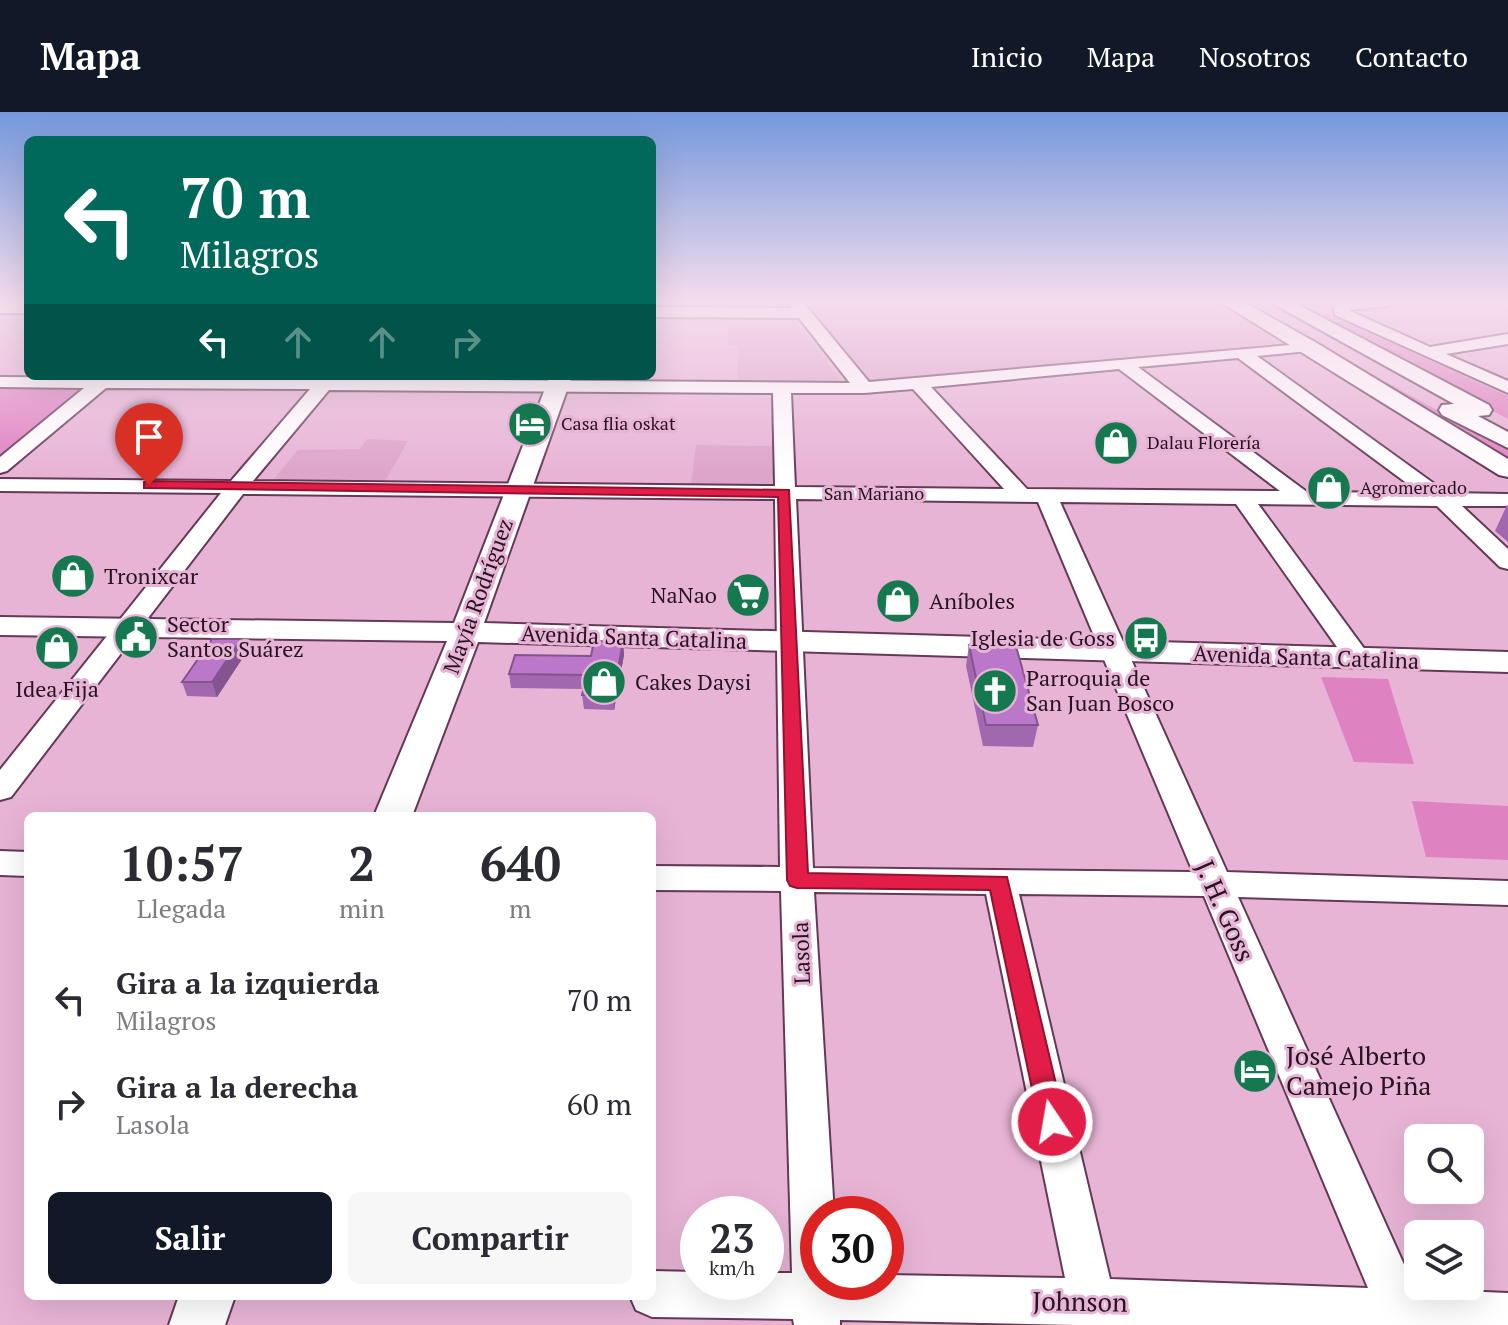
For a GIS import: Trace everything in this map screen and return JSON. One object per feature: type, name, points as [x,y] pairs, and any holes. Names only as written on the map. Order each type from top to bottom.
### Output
[{"type":"main road","points":[[1337,358],[1410,410],[1508,470]]},
{"type":"main road","points":[[1342,358],[1508,441]]},
{"type":"main road","points":[[1382,358],[1508,425]]},
{"type":"main road","name":"Mayía Rodríguez","points":[[395,812],[466,632],[559,382]]},
{"type":"main road","name":"Avenida Santa Catalina","points":[[0,626],[466,632],[1508,662]]},
{"type":"main road","points":[[197,1325],[206,1300]]},
{"type":"street","points":[[839,358],[864,388]]},
{"type":"street","points":[[0,382],[559,382],[782,389],[864,388],[1223,358]]},
{"type":"street","points":[[1250,358],[1443,500],[1508,562]]},
{"type":"street","points":[[1440,358],[1508,388]]},
{"type":"street","points":[[1123,364],[1303,499]]},
{"type":"street","points":[[0,467],[105,380]]},
{"type":"street","points":[[0,790],[239,485],[327,381]]},
{"type":"street","points":[[918,383],[1020,494]]},
{"type":"street","name":"Lasola","points":[[782,389],[797,880],[816,1312]]},
{"type":"street","name":"San Mariano","points":[[0,485],[1508,500]]},
{"type":"street","name":"J. H. Goss","points":[[1046,495],[1404,1319]]},
{"type":"street","points":[[1243,498],[1358,658]]},
{"type":"street","points":[[0,863],[24,864]]},
{"type":"street","points":[[656,878],[1213,884],[1508,893]]},
{"type":"street","points":[[1000,883],[1094,1313]]},
{"type":"street","name":"Johnson","points":[[656,1294],[816,1312],[1404,1319],[1508,1316]]},
{"type":"shaded area","points":[[738,358],[824,358],[841,380],[825,384],[738,383]]},
{"type":"shaded area","points":[[848,358],[1141,358],[882,385],[868,382]]},
{"type":"shaded area","points":[[1391,358],[1424,358],[1508,396],[1508,419]]},
{"type":"shaded area","points":[[1384,381],[1508,449],[1508,461],[1426,412]]},
{"type":"shaded area","points":[[0,384],[94,385],[0,463]]},
{"type":"shaded area","points":[[367,439],[408,441],[385,481],[274,479],[298,450],[360,449]]},
{"type":"shaded area","points":[[696,445],[772,446],[772,486],[691,485]]},
{"type":"shaded area","points":[[1321,677],[1388,679],[1414,764],[1354,762]]},
{"type":"shaded area","points":[[1412,801],[1508,806],[1508,860],[1426,857]]},
{"type":"building","points":[[212,639],[241,639],[212,682],[182,682]]},
{"type":"building","points":[[594,641],[623,642],[613,695],[582,695],[587,675],[509,674],[515,655],[591,656]]},
{"type":"building","name":"Parroquia de San Juan Bosco","points":[[969,645],[1016,646],[1038,725],[986,725]]},
{"type":"place","name":"Casa flia oskat","points":[[530,424]]},
{"type":"place","name":"Dalau Florería","points":[[1116,443]]},
{"type":"place","name":"Agromercado","points":[[1329,488]]},
{"type":"place","name":"Tronixcar","points":[[73,576]]},
{"type":"place","name":"NaNao","points":[[748,595]]},
{"type":"place","name":"Aníboles","points":[[898,601]]},
{"type":"place","name":"Sector Santos Suárez","points":[[136,637]]},
{"type":"place","name":"Iglesia de Goss","points":[[1146,638]]},
{"type":"place","name":"Idea Fija","points":[[57,648]]},
{"type":"place","name":"Cakes Daysi","points":[[604,682]]},
{"type":"place","name":"Parroquia de San Juan Bosco","points":[[995,691]]},
{"type":"place","name":"José Alberto Camejo Piña","points":[[1255,1071]]},
{"type":"route","points":[[149,485],[784,493],[797,880],[1000,883],[1052,1122]]}]
